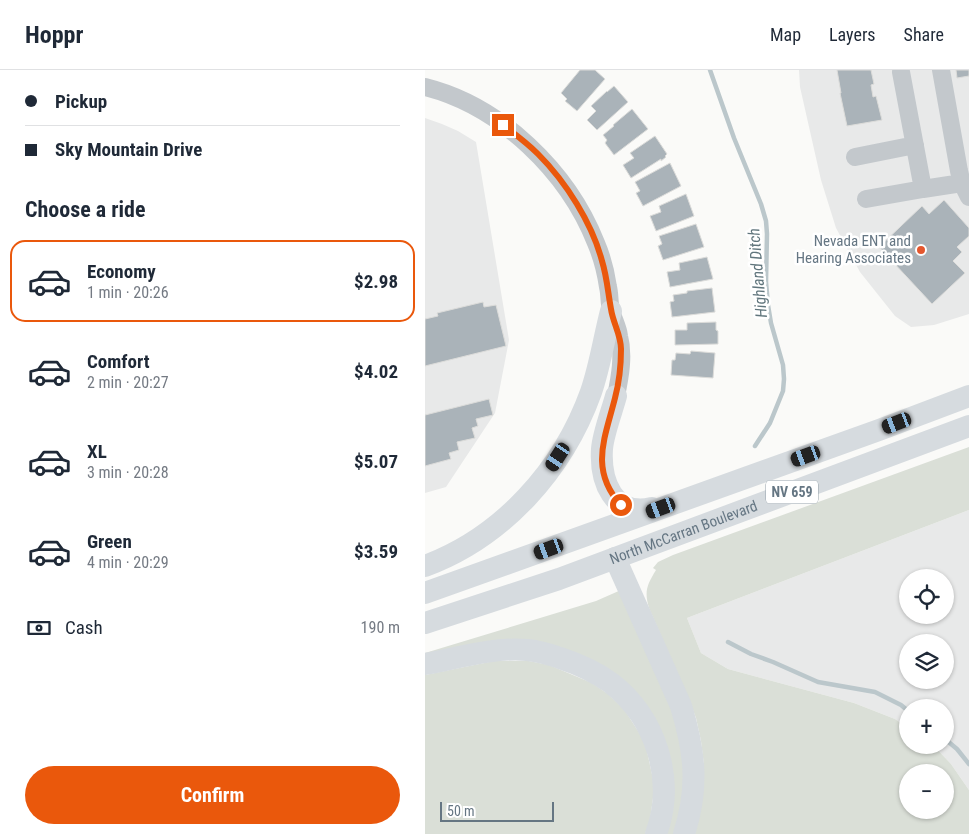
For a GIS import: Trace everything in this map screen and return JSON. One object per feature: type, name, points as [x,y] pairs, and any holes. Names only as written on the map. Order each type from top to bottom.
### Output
[{"type":"main road","points":[[425,566],[469,545],[491,530],[515,510],[549,472],[568,442],[587,400],[597,372],[611,311]]},
{"type":"main road","points":[[616,396],[602,447],[602,465],[605,481],[612,496],[621,505],[631,509],[643,510],[679,501]]},
{"type":"main road","name":"North McCarran Boulevard","points":[[425,593],[969,396]]},
{"type":"main road","name":"North McCarran Boulevard","points":[[425,623],[559,579],[969,426]]},
{"type":"main road","points":[[615,558],[681,706],[687,726],[694,765],[694,781],[689,816],[684,834]]},
{"type":"main road","points":[[425,664],[493,651],[529,650],[570,661],[593,671],[611,683],[637,709],[657,745],[664,784],[663,804],[656,834]]},
{"type":"street","points":[[866,199],[923,190],[966,190],[941,70]]},
{"type":"street","points":[[905,71],[923,190]]},
{"type":"street","points":[[425,87],[459,100],[495,118],[529,146],[552,170],[571,195],[589,227],[603,261],[611,311],[619,334],[621,348],[616,396]]},
{"type":"street","points":[[855,157],[915,145]]},
{"type":"shaded area","points":[[799,70],[969,70],[969,314],[934,325],[911,327],[895,316],[860,272],[836,228],[821,180],[800,87]]},
{"type":"shaded area","points":[[425,118],[458,131],[476,142],[509,340],[495,413],[446,487],[425,493]]},
{"type":"shaded area","points":[[969,447],[969,510],[687,618],[701,653],[728,669],[854,703],[895,719],[899,722],[899,754],[942,754],[951,764],[899,764],[899,819],[954,819],[954,768],[969,790],[969,834],[695,834],[704,765],[701,741],[690,702],[649,608],[647,592],[656,570],[653,568],[658,562]]},
{"type":"shaded area","points":[[969,510],[969,790],[954,768],[954,764],[951,764],[942,754],[954,754],[954,699],[899,699],[899,722],[854,703],[728,669],[701,653],[687,618]]},
{"type":"shaded area","points":[[621,590],[670,699],[687,765],[676,834],[663,834],[666,753],[580,658],[425,658],[425,653],[596,601]]},
{"type":"shaded area","points":[[494,661],[529,661],[549,665],[592,683],[608,694],[624,709],[645,742],[653,779],[650,820],[645,834],[425,834],[425,675]]},
{"type":"building","points":[[580,70],[595,70],[605,79],[577,111],[565,101],[567,99],[561,93]]},
{"type":"building","points":[[837,70],[871,70],[874,84],[871,85],[873,97],[876,96],[882,120],[847,126]]},
{"type":"building","points":[[956,70],[969,70],[969,76],[957,78]]},
{"type":"building","points":[[614,86],[628,102],[597,130],[587,120],[596,111],[591,106]]},
{"type":"building","points":[[632,109],[648,129],[614,155],[605,143],[607,140],[603,135]]},
{"type":"building","points":[[655,136],[667,154],[666,157],[631,178],[623,165],[634,158],[630,153]]},
{"type":"building","points":[[670,163],[681,186],[643,206],[636,193],[640,191],[635,182]]},
{"type":"building","points":[[686,194],[694,216],[656,231],[650,216],[661,212],[659,206]]},
{"type":"building","name":"Nevada ENT and Hearing Associates","points":[[944,200],[969,228],[969,236],[957,247],[962,252],[953,261],[965,273],[932,304],[879,247],[922,206],[929,214]]},
{"type":"building","points":[[696,224],[704,247],[663,260],[658,246],[662,244],[659,236]]},
{"type":"building","points":[[707,257],[713,279],[670,287],[667,272],[680,270],[679,263]]},
{"type":"building","points":[[712,288],[715,312],[672,317],[670,302],[674,301],[673,295]]},
{"type":"building","points":[[483,302],[484,307],[496,305],[506,346],[425,366],[425,319],[438,316],[437,313]]},
{"type":"building","points":[[716,322],[718,344],[675,345],[675,330],[687,330],[687,323]]},
{"type":"building","points":[[691,351],[715,353],[713,378],[671,375],[672,360],[675,360],[676,353],[690,354]]},
{"type":"building","points":[[489,399],[493,415],[476,419],[478,426],[472,428],[475,438],[457,442],[459,450],[449,453],[451,459],[425,466],[425,415]]},
{"type":"waterway","name":"Highland Ditch","points":[[710,70],[766,221],[768,305],[783,365],[784,379],[783,391],[770,423],[755,446]]},
{"type":"waterway","name":"Highland Ditch","points":[[728,642],[751,654],[818,682],[875,692],[899,704]]},
{"type":"waterway","name":"Highland Ditch","points":[[954,746],[969,764]]},
{"type":"place","name":"Nevada ENT and Hearing Associates","points":[[921,250]]},
{"type":"route","points":[[503,125],[539,155],[563,184],[589,227],[603,261],[611,311],[619,334],[621,348],[616,396],[602,447],[602,465],[605,481],[612,496],[621,505]]}]
